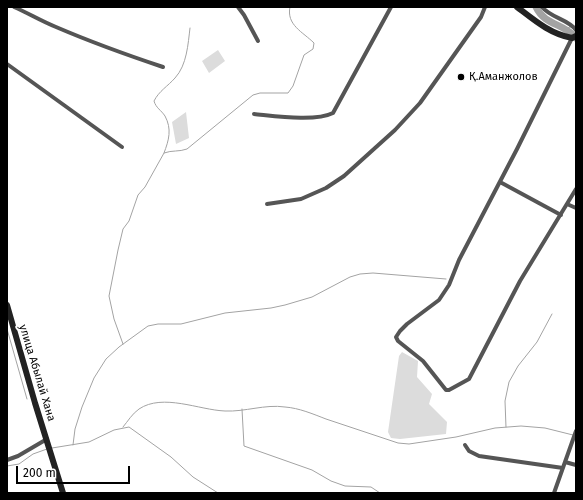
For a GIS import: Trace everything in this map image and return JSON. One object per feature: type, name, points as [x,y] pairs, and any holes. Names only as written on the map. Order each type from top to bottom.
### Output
[{"type":"main road","points":[[517,7],[555,33],[574,37]]},
{"type":"main road","name":"улица Абылай Хана","points":[[7,305],[63,493]]},
{"type":"street","points":[[14,7],[86,40],[163,67]]},
{"type":"street","points":[[238,7],[258,41]]},
{"type":"street","points":[[254,114],[301,118],[326,116],[333,113],[391,7]]},
{"type":"street","points":[[267,204],[301,199],[326,188],[344,176],[395,130],[420,103],[481,17],[485,7]]},
{"type":"street","points":[[542,7],[550,14],[569,24],[576,30]]},
{"type":"street","points":[[574,37],[459,260],[449,285],[439,300],[407,324],[396,337],[398,342],[423,361],[446,390],[449,390],[469,379],[520,281],[576,189]]},
{"type":"street","points":[[7,64],[122,147]]},
{"type":"street","points":[[500,182],[561,215]]},
{"type":"street","points":[[567,204],[576,208]]},
{"type":"street","points":[[554,493],[576,431]]},
{"type":"street","points":[[7,460],[18,456],[47,439]]},
{"type":"street","points":[[465,445],[469,451],[479,456],[563,468]]},
{"type":"street","points":[[565,462],[576,464]]},
{"type":"shaded area","points":[[218,50],[225,61],[209,73],[202,61]]},
{"type":"shaded area","points":[[186,112],[189,138],[176,144],[172,122]]},
{"type":"shaded area","points":[[402,352],[418,361],[417,377],[432,394],[429,404],[447,422],[446,434],[400,439],[391,438],[388,432],[399,356]]},
{"type":"waterway","points":[[123,344],[114,319],[109,296],[123,229],[129,221],[138,195],[145,187],[164,153],[187,149],[253,95],[260,93],[288,93],[293,86],[304,55],[313,49],[314,43],[296,28],[289,13],[290,7]]},
{"type":"waterway","points":[[536,7],[544,18],[571,33],[576,38]]},
{"type":"waterway","points":[[565,29],[570,27]]},
{"type":"waterway","points":[[164,153],[169,130],[165,116],[154,101],[161,91],[175,78],[182,67],[186,54],[190,28]]},
{"type":"waterway","points":[[73,445],[75,429],[94,378],[106,359],[119,347],[148,326],[158,324],[181,324],[225,313],[285,305],[312,297],[350,277],[360,274],[373,273],[446,279]]},
{"type":"waterway","points":[[506,427],[505,401],[509,382],[518,366],[537,342],[552,314]]},
{"type":"waterway","points":[[7,329],[27,399]]},
{"type":"waterway","points":[[123,427],[132,415],[139,409],[149,404],[170,402],[225,411],[270,406],[290,408],[398,443],[409,444],[456,437],[495,428],[521,426],[545,428],[573,435]]},
{"type":"waterway","points":[[242,409],[244,446],[312,470],[331,481],[345,486],[371,487],[380,493]]},
{"type":"waterway","points":[[52,448],[89,442],[114,430],[129,427],[171,457],[193,477],[218,493]]},
{"type":"waterway","points":[[7,466],[19,464],[33,454],[47,449]]},
{"type":"place","name":"Қ.Аманжолов","points":[[461,77]]}]
